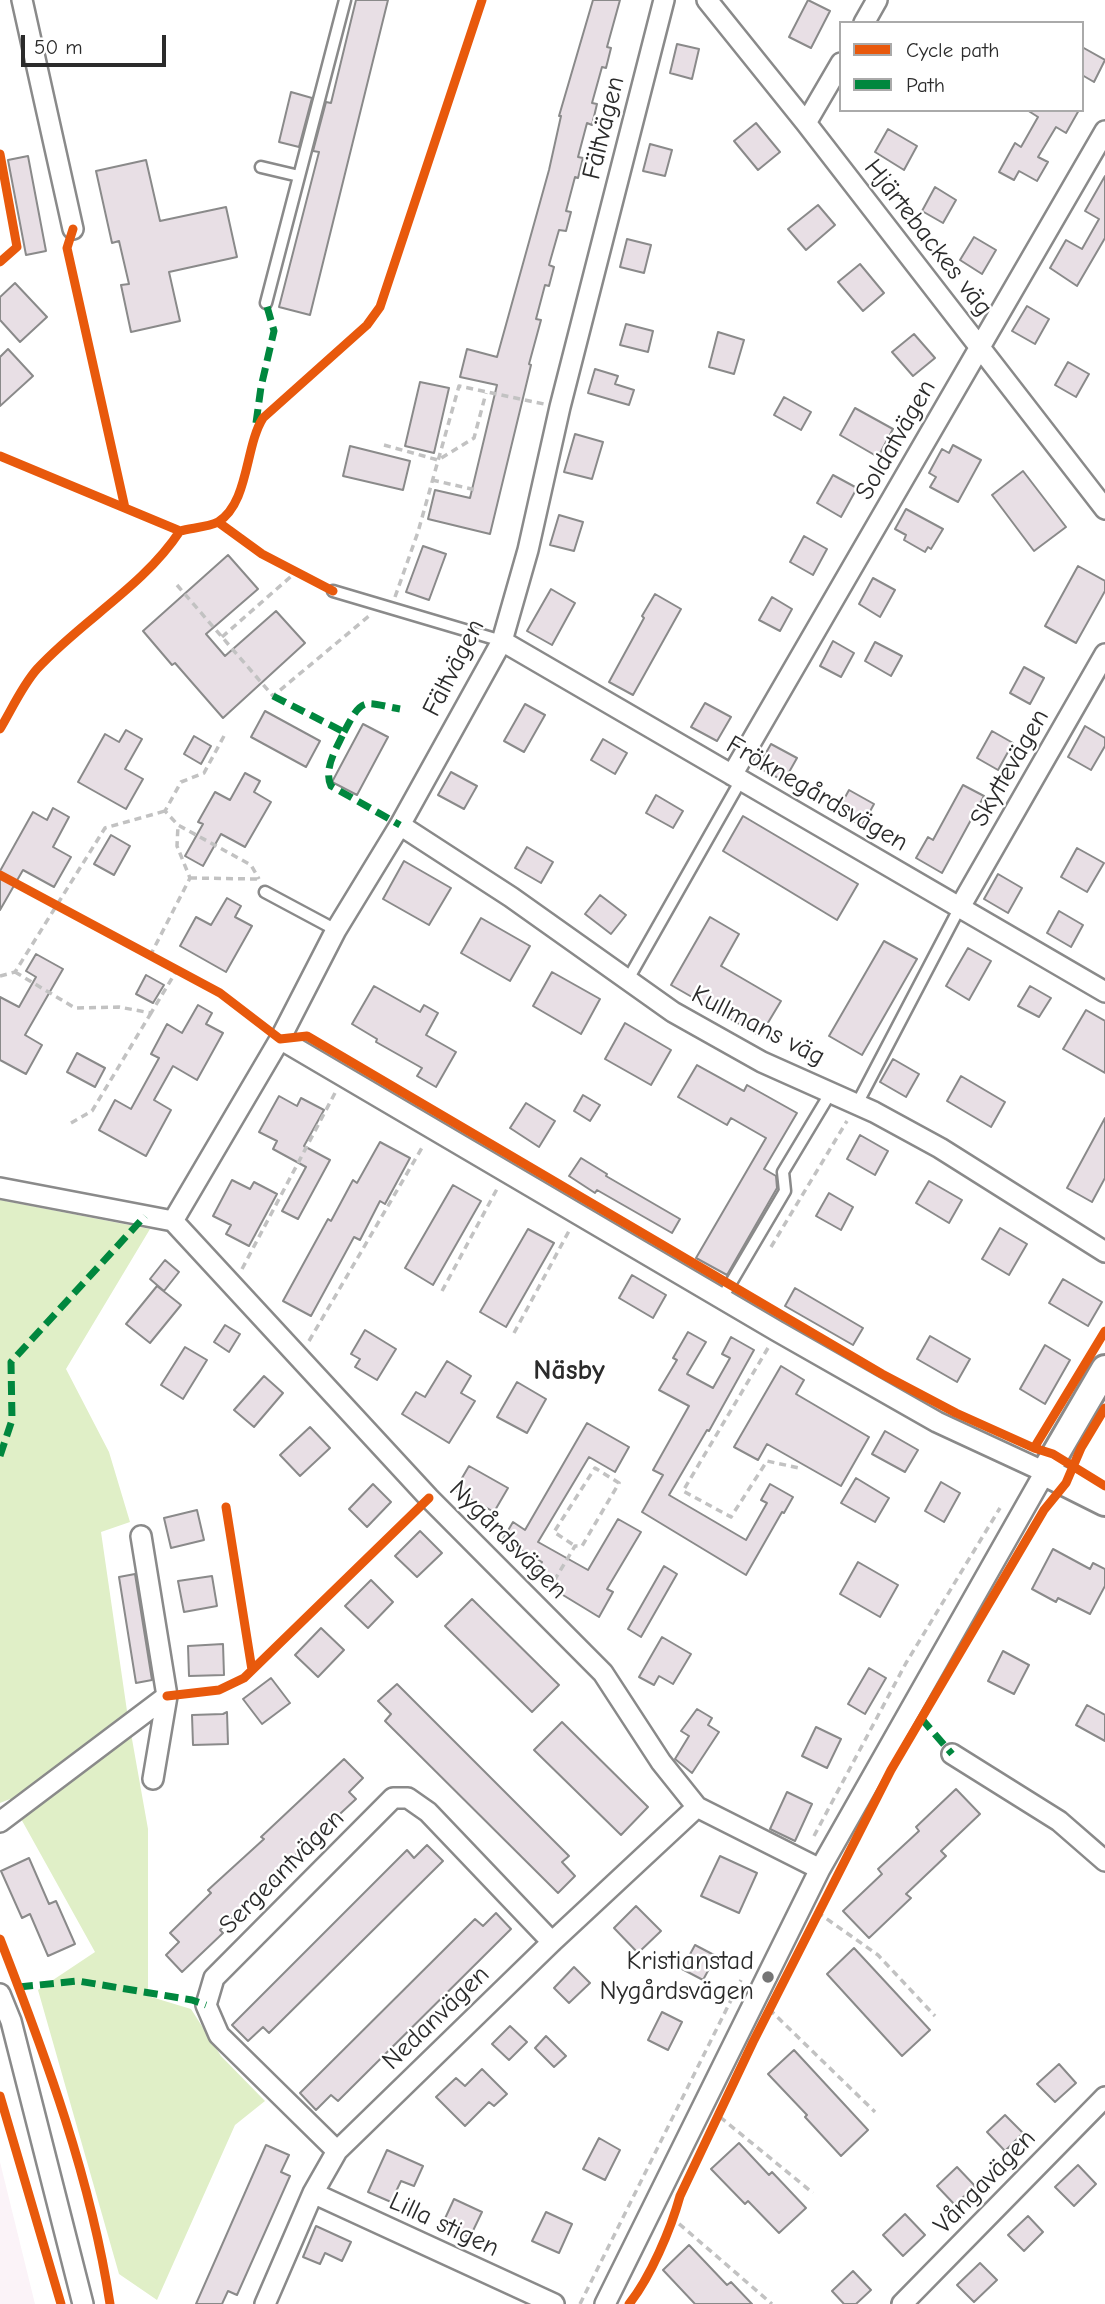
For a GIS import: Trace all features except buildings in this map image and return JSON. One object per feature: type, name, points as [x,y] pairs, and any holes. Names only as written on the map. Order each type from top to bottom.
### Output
[{"type":"street","points":[[22,0],[73,229]]},
{"type":"street","name":"Fältvägen","points":[[173,1221],[280,1039],[336,930],[400,825],[502,641],[528,550],[560,407],[664,0]]},
{"type":"street","name":"Hjärtebackes väg","points":[[707,0],[806,123],[1105,509]]},
{"type":"street","points":[[865,21],[877,0]]},
{"type":"street","points":[[806,123],[839,66]]},
{"type":"street","name":"Soldatvägen","points":[[737,778],[1105,131]]},
{"type":"street","name":"Fröknegårdsvägen","points":[[502,641],[1105,992]]},
{"type":"street","name":"Skyttevägen","points":[[960,907],[1105,654]]},
{"type":"street","name":"Kullmans väg","points":[[400,825],[511,897],[673,1012],[762,1062],[857,1104],[940,1148],[1105,1252]]},
{"type":"street","points":[[280,1039],[937,1422],[1105,1502]]},
{"type":"street","points":[[0,1188],[173,1221]]},
{"type":"street","name":"Nygårdsvägen","points":[[173,1221],[429,1497],[603,1673],[661,1762],[697,1807],[820,1869]]},
{"type":"street","points":[[605,2304],[820,1869],[1105,1369]]},
{"type":"street","points":[[141,1536],[167,1696],[153,1779]]},
{"type":"street","points":[[0,1822],[167,1696]]},
{"type":"street","points":[[952,1754],[1059,1821],[1105,1861]]},
{"type":"street","name":"Sergeantvägen","points":[[337,2151],[219,2035],[206,2005],[214,1978],[393,1798],[408,1798],[428,1812],[552,1942]]},
{"type":"street","name":"Nedanvägen","points":[[265,2304],[313,2193],[337,2151],[552,1942],[697,1807]]},
{"type":"street","points":[[0,1994],[11,2021],[83,2304]]},
{"type":"street","name":"Vångavägen","points":[[902,2304],[1105,2097]]},
{"type":"street","name":"Lilla stigen","points":[[313,2193],[554,2304]]},
{"type":"lane","points":[[267,303],[345,0]]},
{"type":"lane","points":[[261,167],[299,176]]},
{"type":"lane","points":[[332,591],[502,641]]},
{"type":"lane","points":[[627,981],[737,778]]},
{"type":"lane","points":[[265,892],[336,930]]},
{"type":"lane","points":[[857,1104],[960,907]]},
{"type":"lane","points":[[722,1298],[785,1191],[783,1172],[831,1093]]},
{"type":"path","points":[[177,586],[273,696],[386,608],[418,532],[459,386],[560,407]]},
{"type":"path","points":[[384,445],[438,460],[474,438],[486,392]]},
{"type":"path","points":[[432,480],[476,489]]},
{"type":"path","points":[[285,566],[332,591]]},
{"type":"path","points":[[222,637],[296,572]]},
{"type":"path","points":[[0,976],[15,972],[105,828],[165,811],[181,782],[204,774],[224,736]]},
{"type":"path","points":[[165,811],[178,825],[251,865],[265,892]]},
{"type":"path","points":[[71,1124],[92,1111],[151,1013],[163,963],[190,878],[177,846],[178,825]]},
{"type":"path","points":[[190,878],[258,879]]},
{"type":"path","points":[[45,899],[68,911]]},
{"type":"path","points":[[138,949],[187,976]]},
{"type":"path","points":[[15,972],[75,1008],[119,1007],[151,1013]]},
{"type":"path","points":[[233,1287],[344,1076]]},
{"type":"path","points":[[765,1257],[857,1104]]},
{"type":"path","points":[[299,1358],[433,1129]]},
{"type":"path","points":[[442,1291],[506,1172]]},
{"type":"path","points":[[514,1333],[578,1214]]},
{"type":"path","points":[[778,1331],[684,1491],[731,1517],[767,1461],[799,1468]]},
{"type":"path","points":[[595,1468],[620,1483],[582,1546],[575,1546],[554,1532],[595,1468]]},
{"type":"path","points":[[538,1608],[575,1546]]},
{"type":"path","points":[[804,1902],[878,1955],[935,2016]]},
{"type":"path","points":[[758,1998],[875,2112]]},
{"type":"path","points":[[704,2104],[813,2193]]},
{"type":"path","points":[[655,2203],[772,2304]]},
{"type":"shaded area","points":[[0,2162],[35,2304],[0,2304]]},
{"type":"green space","points":[[0,1200],[150,1229],[66,1369],[109,1452],[130,1522],[101,1532],[127,1711],[148,1829],[148,1996],[191,2009],[221,2056],[265,2101],[235,2125],[157,2300],[119,2274],[38,1990],[95,1952],[10,1799],[0,1803]]},
{"type":"marked path","points":[[256,423],[274,331],[266,303]]},
{"type":"marked path","points":[[273,696],[344,732],[330,765],[331,786],[400,825]]},
{"type":"marked path","points":[[344,732],[355,712],[365,704],[400,709]]},
{"type":"marked path","points":[[0,1456],[12,1420],[11,1362],[145,1216]]},
{"type":"marked path","points":[[921,1718],[952,1754]]},
{"type":"marked path","points":[[19,1987],[78,1981],[192,2000],[206,2005]]},
{"type":"cycle path","points":[[0,729],[37,669],[148,569],[180,531],[214,524],[228,513],[236,502],[263,418],[367,325],[380,307],[482,0]]},
{"type":"cycle path","points":[[0,154],[17,247],[0,262]]},
{"type":"cycle path","points":[[73,229],[67,248],[125,508]]},
{"type":"cycle path","points":[[0,456],[180,531]]},
{"type":"cycle path","points":[[218,522],[262,554],[333,591]]},
{"type":"cycle path","points":[[0,875],[220,993],[280,1039],[307,1036],[882,1374],[956,1413],[1053,1454],[1105,1486]]},
{"type":"cycle path","points":[[1034,1448],[1105,1331]]},
{"type":"cycle path","points":[[629,2304],[652,2267],[680,2196],[753,2042],[891,1770],[1044,1510],[1066,1483],[1081,1448],[1105,1408]]},
{"type":"cycle path","points":[[167,1696],[219,1690],[244,1678],[429,1498]]},
{"type":"cycle path","points":[[226,1507],[252,1670]]},
{"type":"cycle path","points":[[0,1939],[50,2073],[79,2165],[102,2257],[110,2304]]},
{"type":"cycle path","points":[[0,2096],[61,2304]]},
{"type":"place","name":"Kristianstad Nygårdsvägen","points":[[768,1977]]},
{"type":"district","name":"Näsby","points":[[569,1371]]}]
